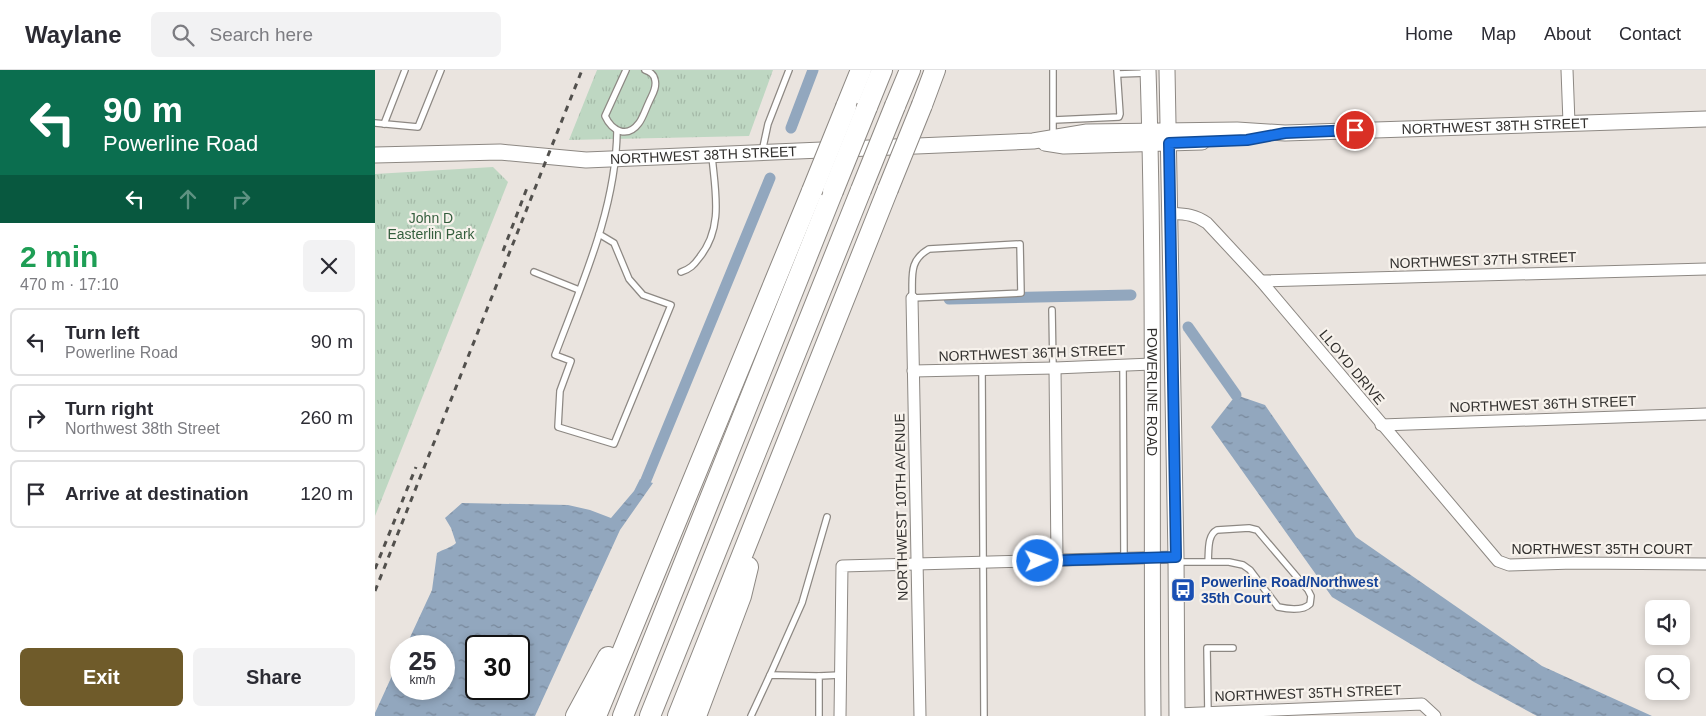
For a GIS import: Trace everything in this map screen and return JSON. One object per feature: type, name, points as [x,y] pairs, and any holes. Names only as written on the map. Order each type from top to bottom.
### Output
[{"type":"highway","points":[[596,716],[861,70]]},
{"type":"highway","points":[[623,716],[882,70]]},
{"type":"highway","points":[[650,716],[909,70]]},
{"type":"highway","points":[[686,711],[741,596],[763,502],[935,70]]},
{"type":"highway","points":[[686,711],[724,529]]},
{"type":"highway","points":[[576,716],[652,579]]},
{"type":"street","name":"POWERLINE ROAD","points":[[1167,70],[1177,715]]},
{"type":"street","points":[[1567,70],[1569,124]]},
{"type":"street","name":"POWERLINE ROAD","points":[[1148,72],[1152,364],[1151,557],[1153,716]]},
{"type":"street","name":"NORTHWEST 38TH STREET","points":[[1033,141],[1064,146],[1169,137],[1247,140],[1285,133],[1706,119]]},
{"type":"street","name":"NORTHWEST 38TH STREET","points":[[375,155],[500,152],[561,159],[617,158],[1033,141],[1087,132],[1150,138]]},
{"type":"street","name":"LLOYD DRIVE","points":[[1169,213],[1189,214],[1207,223],[1261,281],[1381,425],[1499,561]]},
{"type":"street","name":"NORTHWEST 37TH STREET","points":[[1261,281],[1706,269]]},
{"type":"street","name":"NORTHWEST 10TH AVENUE","points":[[912,298],[920,716]]},
{"type":"street","name":"NORTHWEST 36TH STREET","points":[[913,372],[1152,364]]},
{"type":"street","points":[[1054,368],[1057,560]]},
{"type":"street","name":"NORTHWEST 36TH STREET","points":[[1381,425],[1706,414]]},
{"type":"street","points":[[840,716],[842,566],[1151,557],[1176,559]]},
{"type":"street","name":"NORTHWEST 35TH COURT","points":[[1499,561],[1509,565],[1574,563],[1706,564]]},
{"type":"street","name":"NORTHWEST 35TH STREET","points":[[1177,715],[1422,704],[1435,716]]},
{"type":"lane","points":[[385,124],[405,70]]},
{"type":"lane","points":[[375,123],[418,127],[441,70]]},
{"type":"lane","points":[[626,70],[605,116],[611,128],[617,131],[626,131],[639,124],[655,87],[655,77],[651,72],[645,70]]},
{"type":"lane","points":[[763,152],[768,124],[789,70]]},
{"type":"lane","points":[[1053,70],[1053,137]]},
{"type":"lane","points":[[1053,120],[1119,118],[1117,72],[1148,72]]},
{"type":"lane","points":[[599,234],[614,243],[629,279],[643,295],[671,305],[614,444],[558,427],[560,391],[571,361],[555,355],[579,290],[599,234],[607,212],[617,158],[617,131]]},
{"type":"lane","points":[[681,272],[688,270],[694,265],[707,250],[713,232],[717,213],[712,154]]},
{"type":"lane","points":[[1020,244],[1021,293],[912,298],[913,264],[929,249],[1020,244]]},
{"type":"lane","points":[[534,272],[579,290]]},
{"type":"lane","points":[[1052,310],[1054,368]]},
{"type":"lane","points":[[1123,366],[1124,558]]},
{"type":"lane","points":[[982,370],[984,716]]},
{"type":"lane","points":[[751,716],[802,604],[827,517]]},
{"type":"lane","points":[[1176,559],[1208,562],[1229,562],[1243,565],[1276,605],[1281,608],[1305,608],[1310,604],[1311,596],[1308,590],[1257,530],[1241,528],[1214,531],[1210,538],[1208,562]]},
{"type":"lane","points":[[1207,714],[1207,648],[1233,648]]},
{"type":"lane","points":[[770,674],[840,675]]},
{"type":"lane","points":[[819,676],[819,716]]},
{"type":"green space","points":[[597,70],[773,70],[749,136],[569,140]]},
{"type":"green space","name":"John D Easterlin Park","points":[[493,167],[508,182],[375,516],[375,174]]},
{"type":"water","points":[[1236,395],[1265,405],[1356,537],[1542,666],[1652,716],[1537,716],[1474,682],[1332,597],[1211,427]]},
{"type":"water","points":[[640,479],[653,483],[620,530],[535,716],[375,716],[390,680],[390,700],[455,700],[455,635],[411,635],[432,590],[437,553],[456,543],[445,518],[462,503],[568,505],[590,510],[611,518],[634,491]]},
{"type":"waterway","points":[[791,128],[813,70]]},
{"type":"waterway","points":[[646,480],[770,178]]},
{"type":"waterway","points":[[949,299],[1131,295]]},
{"type":"waterway","points":[[1188,327],[1236,395]]},
{"type":"railway","points":[[375,591],[582,70]]},
{"type":"railway","points":[[503,251],[527,188]]},
{"type":"railway","points":[[375,569],[416,467]]},
{"type":"place","name":"Powerline Road/Northwest 35th Court","points":[[1183,590]]},
{"type":"route","points":[[1038,561],[1176,557],[1169,143],[1247,140],[1285,133],[1355,130]]}]
